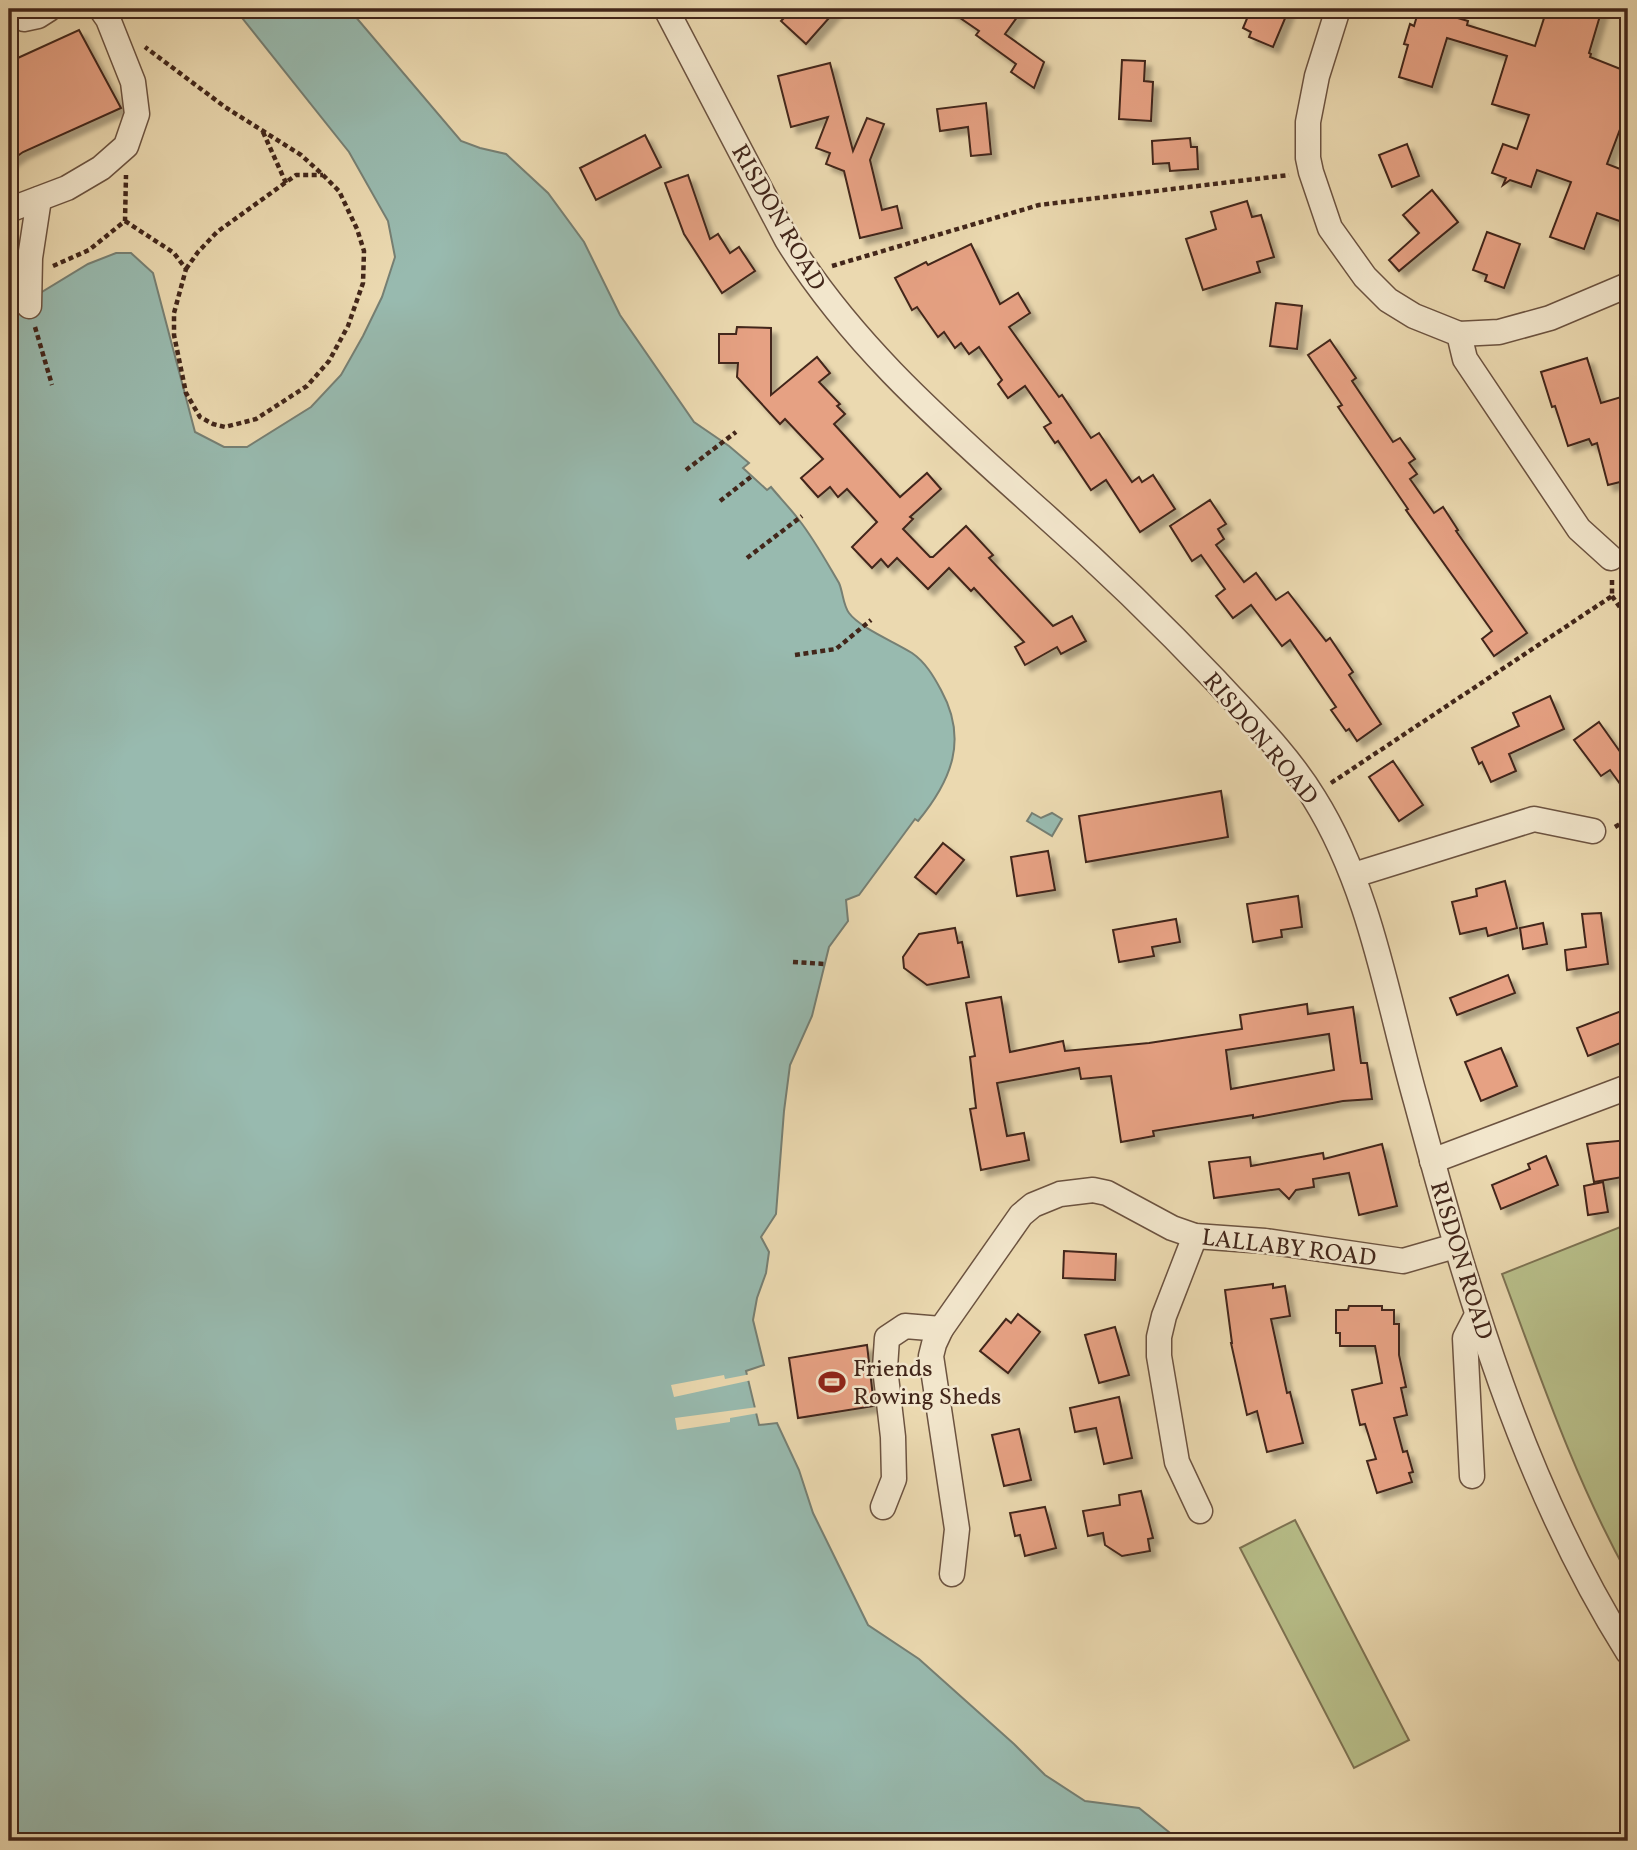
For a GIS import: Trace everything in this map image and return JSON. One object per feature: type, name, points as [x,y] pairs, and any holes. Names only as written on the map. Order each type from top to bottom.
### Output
[{"type":"street","points":[[24,19],[38,16],[49,9]]},
{"type":"street","points":[[9,210],[67,188],[102,168],[126,146],[137,114],[133,82],[108,19],[101,9]]},
{"type":"street","points":[[1338,9],[1317,76],[1308,122],[1308,158],[1329,228],[1365,277],[1388,300],[1414,316],[1459,334],[1499,332],[1550,318],[1628,285]]},
{"type":"street","name":"RISDON ROAD","points":[[674,12],[788,240],[808,273],[856,335],[909,392],[1082,548],[1190,654],[1261,731],[1313,795],[1354,875],[1455,1246],[1477,1315],[1559,1524],[1628,1652]]},
{"type":"street","points":[[29,306],[23,269],[38,199]]},
{"type":"street","points":[[1459,334],[1465,359],[1579,529],[1611,558]]},
{"type":"street","points":[[1354,875],[1534,819],[1593,831]]},
{"type":"street","points":[[1432,1161],[1628,1087]]},
{"type":"street","name":"LALLABY ROAD","points":[[952,1574],[957,1529],[931,1356],[941,1329],[1021,1215],[1045,1199],[1093,1190],[1107,1194],[1172,1228],[1195,1236],[1265,1241],[1403,1261],[1455,1246]]},
{"type":"street","points":[[1195,1236],[1158,1337],[1177,1462],[1200,1511]]},
{"type":"street","points":[[1472,1476],[1465,1338],[1477,1315]]},
{"type":"street","points":[[883,1507],[894,1479],[893,1437],[885,1368],[887,1338],[905,1326],[941,1329]]},
{"type":"path","points":[[140,43],[225,107],[301,155],[323,175],[339,191],[364,251],[363,283],[348,326],[329,361],[307,386],[256,419],[225,427],[213,424],[200,416],[186,393],[174,335],[174,313],[186,270],[217,232],[296,175],[323,175]]},
{"type":"path","points":[[263,131],[286,183]]},
{"type":"path","points":[[125,221],[126,146]]},
{"type":"path","points":[[808,273],[1039,205],[1311,172]]},
{"type":"path","points":[[23,269],[89,250],[125,221]]},
{"type":"path","points":[[125,221],[174,253],[186,270]]},
{"type":"path","points":[[29,306],[52,385]]},
{"type":"path","points":[[686,470],[736,432]]},
{"type":"path","points":[[720,501],[752,476]]},
{"type":"path","points":[[747,558],[802,516]]},
{"type":"path","points":[[1611,558],[1612,596],[1628,619]]},
{"type":"path","points":[[1313,795],[1612,596]]},
{"type":"path","points":[[795,655],[836,649],[870,620]]},
{"type":"path","points":[[793,962],[825,964]]},
{"type":"green space","points":[[1628,1224],[1628,1575],[1575,1465],[1502,1274]]},
{"type":"green space","points":[[1295,1520],[1409,1740],[1354,1768],[1240,1548]]},
{"type":"water","points":[[235,9],[349,9],[461,141],[506,154],[548,193],[584,242],[620,315],[694,422],[749,463],[743,468],[767,490],[771,487],[796,516],[839,583],[845,606],[854,619],[917,657],[941,690],[954,725],[955,742],[947,774],[930,806],[918,821],[915,819],[859,895],[846,900],[848,921],[829,947],[812,1016],[790,1065],[776,1214],[761,1237],[769,1252],[753,1320],[764,1365],[746,1371],[759,1425],[777,1423],[799,1470],[813,1513],[868,1625],[919,1659],[1045,1775],[1085,1801],[1139,1808],[1180,1841],[9,1841],[9,312],[88,264],[116,253],[131,253],[153,273],[195,432],[224,447],[247,447],[311,407],[341,375],[382,297],[395,257],[388,221],[349,152]]},
{"type":"water","points":[[1032,813],[1041,818],[1052,813],[1062,819],[1052,836],[1027,821]]},
{"type":"pier","points":[[751,1374],[752,1380],[674,1397],[671,1385],[724,1375],[725,1379]]},
{"type":"pier","points":[[758,1407],[759,1413],[730,1418],[730,1422],[677,1430],[675,1418]]},
{"type":"building","points":[[793,9],[837,9],[806,44],[781,21]]},
{"type":"building","points":[[947,9],[1023,9],[1005,34],[1044,62],[1034,88],[1011,72],[1016,64],[976,35],[979,31]]},
{"type":"building","points":[[1251,9],[1289,9],[1273,47],[1249,37],[1251,32],[1243,28]]},
{"type":"building","points":[[1419,9],[1468,21],[1467,25],[1535,46],[1547,9],[1570,13],[1572,9],[1602,9],[1590,57],[1628,72],[1628,108],[1607,164],[1628,172],[1628,224],[1597,213],[1584,249],[1550,237],[1571,182],[1537,170],[1531,187],[1510,180],[1503,185],[1506,178],[1492,173],[1503,144],[1517,149],[1529,115],[1492,104],[1507,56],[1447,38],[1432,87],[1399,77],[1408,45],[1404,44],[1410,24],[1414,26]]},
{"type":"building","points":[[79,30],[121,108],[23,152],[9,162],[9,62]]},
{"type":"building","points":[[1122,60],[1145,61],[1144,81],[1153,82],[1151,121],[1119,119]]},
{"type":"building","points":[[830,63],[853,151],[867,118],[884,124],[870,160],[882,210],[897,206],[902,228],[860,238],[844,171],[826,164],[830,153],[816,148],[828,117],[791,127],[778,76]]},
{"type":"building","points":[[986,103],[991,154],[971,156],[968,127],[940,131],[937,109]]},
{"type":"building","points":[[645,135],[661,167],[596,200],[580,168]]},
{"type":"building","points":[[1190,138],[1191,147],[1197,147],[1198,169],[1170,171],[1169,163],[1153,164],[1152,141]]},
{"type":"building","points":[[1407,144],[1419,176],[1392,187],[1379,155]]},
{"type":"building","points":[[688,175],[710,239],[718,234],[730,253],[739,247],[755,271],[722,293],[684,234],[665,183]]},
{"type":"building","points":[[1432,190],[1458,222],[1399,271],[1389,260],[1419,233],[1403,215]]},
{"type":"building","points":[[1247,201],[1252,217],[1261,215],[1274,257],[1257,262],[1260,272],[1203,290],[1186,239],[1216,229],[1211,212]]},
{"type":"building","points":[[1487,232],[1520,244],[1504,288],[1485,281],[1487,275],[1473,270]]},
{"type":"building","points":[[971,244],[1000,304],[1018,293],[1030,313],[1009,327],[1059,397],[1062,395],[1091,438],[1099,433],[1132,482],[1139,477],[1142,482],[1153,475],[1175,509],[1140,532],[1106,480],[1091,490],[1058,441],[1055,443],[1044,427],[1051,423],[1025,386],[1008,398],[998,384],[1002,380],[979,347],[969,354],[961,343],[955,348],[944,332],[938,337],[917,307],[912,310],[895,278]]},
{"type":"building","points":[[1276,303],[1302,306],[1297,349],[1270,346]]},
{"type":"building","points":[[737,327],[771,328],[771,395],[817,357],[830,373],[819,382],[840,404],[837,406],[845,414],[834,424],[900,497],[927,473],[941,489],[910,517],[913,519],[903,529],[930,557],[966,526],[993,555],[989,558],[1053,626],[1072,616],[1086,641],[1061,654],[1057,647],[1025,665],[1015,647],[1024,642],[974,588],[971,591],[949,568],[928,589],[897,558],[888,567],[881,559],[872,568],[852,547],[877,522],[847,489],[838,497],[830,487],[818,497],[801,478],[823,459],[785,419],[780,424],[737,377],[738,363],[719,363],[719,334],[736,334]]},
{"type":"building","points":[[1330,340],[1356,378],[1352,381],[1393,442],[1400,438],[1415,459],[1409,463],[1417,474],[1410,479],[1434,513],[1443,507],[1458,530],[1456,531],[1527,633],[1494,656],[1482,639],[1492,631],[1406,510],[1408,509],[1338,407],[1342,405],[1308,355]]},
{"type":"building","points":[[1587,358],[1601,403],[1628,395],[1628,480],[1608,485],[1597,443],[1592,445],[1589,439],[1568,446],[1541,372]]},
{"type":"building","points":[[1210,500],[1226,524],[1218,529],[1224,539],[1216,545],[1244,582],[1256,573],[1276,600],[1288,592],[1326,641],[1330,638],[1353,672],[1349,675],[1381,724],[1357,741],[1331,710],[1336,707],[1290,640],[1282,646],[1251,605],[1233,618],[1216,596],[1225,589],[1201,555],[1192,561],[1170,526]]},
{"type":"building","points":[[1550,696],[1564,729],[1509,754],[1516,771],[1491,782],[1472,748],[1519,726],[1513,713]]},
{"type":"building","points":[[1599,722],[1628,763],[1628,795],[1610,770],[1601,776],[1574,740]]},
{"type":"building","points":[[1393,761],[1423,805],[1399,821],[1369,777]]},
{"type":"building","points":[[1221,791],[1228,837],[1086,862],[1079,816]]},
{"type":"building","points":[[943,843],[964,860],[936,894],[915,877]]},
{"type":"building","points":[[1048,851],[1055,890],[1017,896],[1011,857]]},
{"type":"building","points":[[1505,881],[1517,928],[1488,936],[1486,928],[1460,934],[1452,902],[1477,896],[1476,889]]},
{"type":"building","points":[[1298,896],[1302,927],[1281,930],[1282,937],[1253,942],[1247,904]]},
{"type":"building","points":[[1601,913],[1608,964],[1567,970],[1565,950],[1586,947],[1582,914]]},
{"type":"building","points":[[1176,919],[1180,942],[1152,947],[1154,956],[1119,962],[1113,930]]},
{"type":"building","points":[[1543,923],[1547,944],[1523,949],[1520,928]]},
{"type":"building","points":[[955,928],[958,943],[962,942],[969,977],[927,985],[904,968],[903,957],[919,934]]},
{"type":"building","points":[[1508,975],[1515,993],[1457,1015],[1450,998]]},
{"type":"building","points":[[1001,997],[1010,1052],[1063,1041],[1065,1051],[1149,1043],[1242,1029],[1240,1015],[1307,1004],[1308,1014],[1353,1007],[1361,1063],[1367,1063],[1372,1099],[1343,1101],[1253,1118],[1253,1115],[1153,1131],[1154,1136],[1121,1142],[1111,1076],[1081,1079],[1079,1068],[997,1083],[1007,1136],[1024,1133],[1029,1160],[981,1170],[970,1109],[976,1108],[970,1057],[975,1056],[966,1003]],"holes":[[[1329,1034],[1334,1070],[1231,1089],[1226,1050]]]},
{"type":"building","points":[[1624,1010],[1628,1020],[1628,1040],[1588,1056],[1577,1028]]},
{"type":"building","points":[[1501,1048],[1517,1086],[1481,1101],[1465,1062]]},
{"type":"building","points":[[1628,1140],[1628,1176],[1594,1182],[1587,1144]]},
{"type":"building","points":[[1382,1144],[1397,1206],[1359,1215],[1349,1173],[1313,1179],[1314,1187],[1296,1190],[1289,1199],[1279,1189],[1214,1198],[1209,1162],[1250,1157],[1251,1166],[1323,1153],[1324,1159]]},
{"type":"building","points":[[1546,1156],[1558,1185],[1501,1209],[1492,1185],[1530,1169],[1528,1164]]},
{"type":"building","points":[[1603,1182],[1608,1212],[1588,1215],[1584,1186]]},
{"type":"building","points":[[1064,1251],[1116,1254],[1115,1280],[1063,1278]]},
{"type":"building","points":[[1273,1284],[1273,1288],[1285,1286],[1290,1316],[1271,1319],[1287,1393],[1290,1392],[1303,1443],[1267,1452],[1257,1411],[1247,1415],[1231,1343],[1225,1290]]},
{"type":"building","points":[[1349,1306],[1382,1306],[1382,1310],[1394,1310],[1394,1324],[1399,1324],[1399,1355],[1406,1387],[1401,1388],[1407,1415],[1394,1418],[1403,1452],[1407,1451],[1413,1472],[1409,1473],[1412,1482],[1377,1493],[1367,1461],[1376,1459],[1365,1424],[1360,1425],[1352,1390],[1382,1383],[1375,1346],[1340,1346],[1340,1333],[1336,1333],[1336,1310],[1348,1310]]},
{"type":"building","points":[[1018,1314],[1040,1332],[1008,1373],[980,1351],[1006,1319],[1011,1323]]},
{"type":"building","points":[[1115,1327],[1129,1375],[1099,1383],[1085,1335]]},
{"type":"building","name":"Friends Rowing Sheds","points":[[867,1345],[874,1406],[798,1418],[789,1358]]},
{"type":"building","points":[[1119,1397],[1132,1458],[1104,1464],[1096,1428],[1075,1432],[1070,1408]]},
{"type":"building","points":[[1019,1429],[1031,1480],[1004,1486],[992,1435]]},
{"type":"building","points":[[1141,1491],[1153,1538],[1148,1539],[1150,1551],[1122,1556],[1105,1545],[1103,1533],[1088,1536],[1083,1511],[1120,1505],[1119,1495]]},
{"type":"building","points":[[1045,1507],[1056,1548],[1025,1556],[1020,1535],[1015,1536],[1010,1513]]},
{"type":"place","name":"Friends Rowing Sheds","points":[[832,1382]]}]
